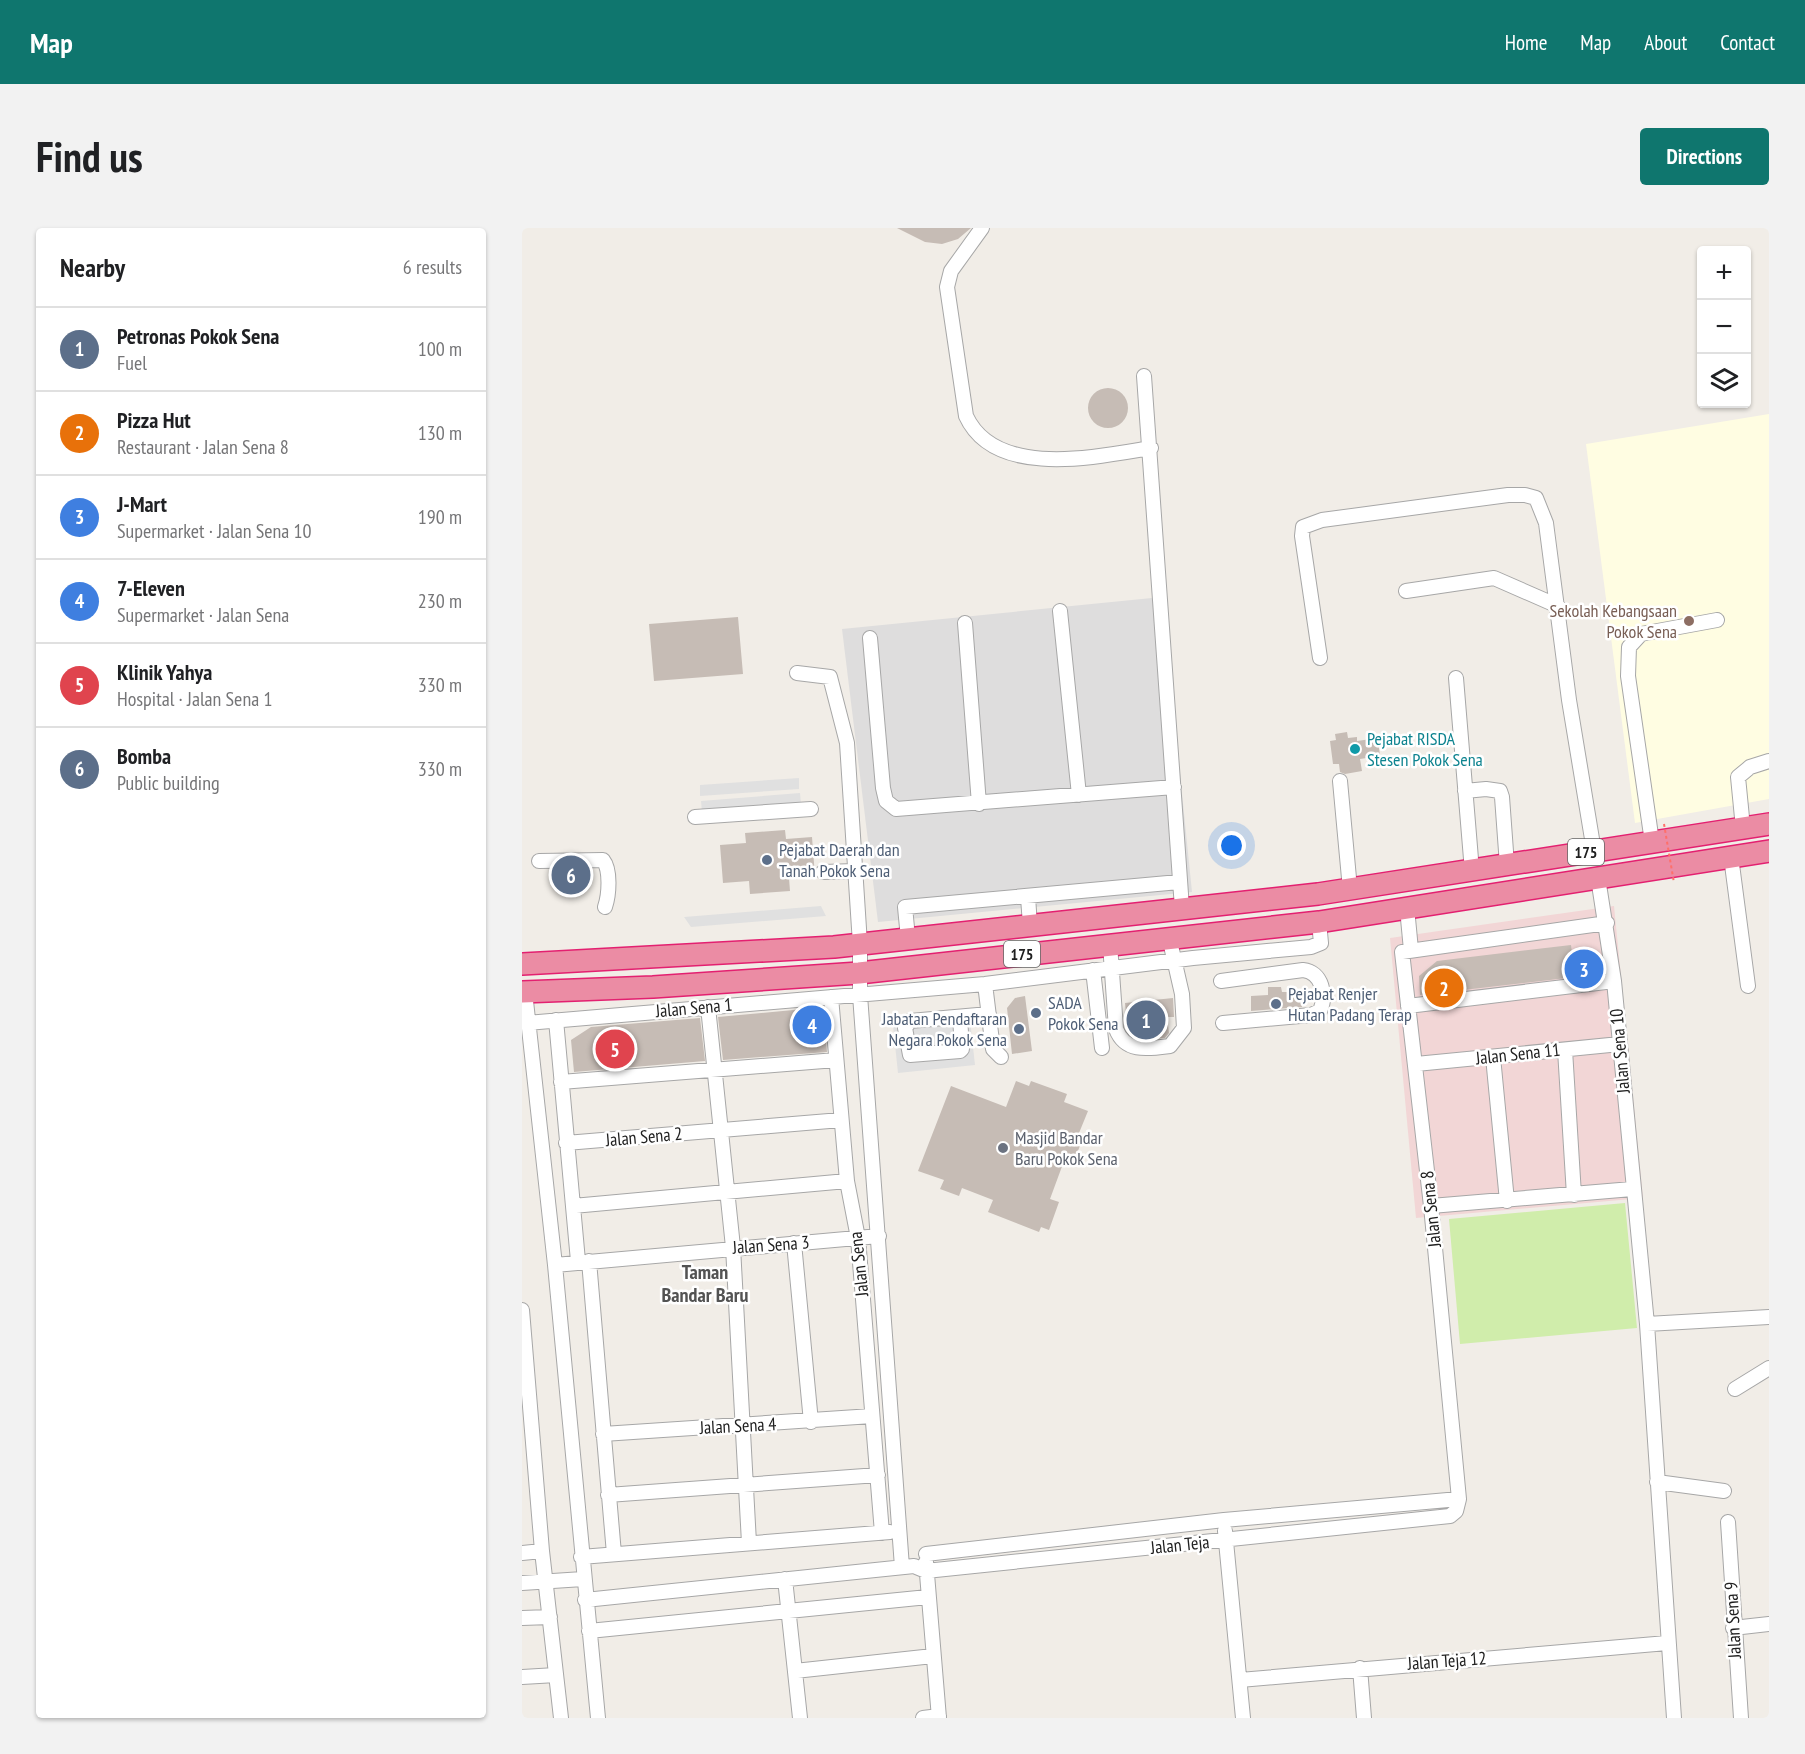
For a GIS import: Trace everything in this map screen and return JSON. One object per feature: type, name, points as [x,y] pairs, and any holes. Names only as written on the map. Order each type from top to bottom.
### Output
[{"type":"highway","name":"175","points":[[522,964],[860,944],[1182,908],[1350,889],[1769,824]]},
{"type":"highway","name":"175","points":[[523,992],[653,987],[859,973],[1319,922],[1731,857],[1769,853]]},
{"type":"street","points":[[982,228],[951,271],[947,287],[966,416],[974,431],[993,446],[1020,456],[1083,459],[1151,448]]},
{"type":"street","points":[[1144,376],[1151,448],[1182,908]]},
{"type":"street","points":[[1320,658],[1302,536],[1303,527],[1322,520],[1508,495],[1525,495],[1536,498],[1546,523],[1569,700],[1594,851]]},
{"type":"street","points":[[1406,591],[1494,578],[1558,606]]},
{"type":"street","points":[[1060,610],[1079,795]]},
{"type":"street","points":[[1652,842],[1628,676],[1629,647],[1641,634],[1717,620]]},
{"type":"street","points":[[965,623],[979,804]]},
{"type":"street","points":[[870,638],[886,801],[890,806],[902,810],[1174,787]]},
{"type":"street","points":[[797,673],[830,677],[847,744],[860,944],[860,995],[901,1531],[914,1568],[928,1597],[939,1717],[923,1718]]},
{"type":"street","points":[[1456,678],[1472,871]]},
{"type":"street","points":[[1743,828],[1738,777],[1750,767],[1769,761]]},
{"type":"street","points":[[1340,781],[1350,889]]},
{"type":"street","points":[[1465,792],[1486,789],[1500,791],[1508,865]]},
{"type":"street","points":[[695,817],[811,809]]},
{"type":"street","points":[[1731,857],[1748,986]]},
{"type":"street","points":[[539,861],[603,860],[607,865],[608,897],[605,907]]},
{"type":"street","points":[[823,872],[855,870]]},
{"type":"street","name":"Jalan Sena 10","points":[[1598,878],[1607,923],[1614,981],[1632,1189],[1647,1324],[1657,1482],[1661,1643],[1674,1718]]},
{"type":"street","points":[[908,938],[905,907],[1179,882]]},
{"type":"street","points":[[1028,897],[1030,925]]},
{"type":"street","points":[[1407,908],[1411,950],[1607,923]]},
{"type":"street","points":[[1113,969],[1172,960],[1317,946],[1322,939],[1319,922]]},
{"type":"street","points":[[1110,944],[1116,1029],[1120,1040],[1127,1045],[1147,1049],[1170,1046],[1184,1028],[1182,994],[1172,960],[1169,937]]},
{"type":"street","name":"Jalan Sena 8","points":[[1411,950],[1405,950],[1401,955],[1416,1064],[1459,1499]]},
{"type":"street","points":[[1272,951],[1274,973]]},
{"type":"street","points":[[552,963],[553,991]]},
{"type":"street","name":"Jalan Sena 1","points":[[527,1023],[985,984],[1113,969]]},
{"type":"street","points":[[1093,970],[1102,1048]]},
{"type":"street","points":[[1221,981],[1303,970],[1317,976],[1322,992],[1320,1011],[1311,1015],[1223,1023]]},
{"type":"street","points":[[1408,1006],[1614,981]]},
{"type":"street","points":[[985,984],[993,1049],[1001,1057]]},
{"type":"street","points":[[523,992],[527,1023],[526,1042],[555,1265],[598,1718]]},
{"type":"street","name":"Jalan Sena","points":[[831,997],[847,1181],[858,1238],[882,1533]]},
{"type":"street","points":[[708,1007],[733,1247],[745,1426],[748,1543]]},
{"type":"street","points":[[960,1017],[962,1049],[960,1052],[910,1055],[906,1047],[906,1024],[910,1021],[989,1014]]},
{"type":"street","points":[[556,1020],[566,1143],[573,1206],[584,1261],[614,1554]]},
{"type":"street","name":"Jalan Sena 11","points":[[1416,1064],[1620,1044]]},
{"type":"street","points":[[1564,1050],[1574,1195]]},
{"type":"street","points":[[1493,1057],[1508,1201]]},
{"type":"street","points":[[561,1083],[715,1068],[836,1060]]},
{"type":"street","name":"Jalan Sena 2","points":[[566,1143],[841,1120]]},
{"type":"street","points":[[573,1206],[847,1181]]},
{"type":"street","points":[[1431,1206],[1632,1189]]},
{"type":"street","name":"Jalan Sena 3","points":[[555,1265],[733,1247],[879,1236]]},
{"type":"street","points":[[794,1243],[811,1422]]},
{"type":"street","points":[[522,1310],[527,1429],[537,1488],[561,1718]]},
{"type":"street","points":[[1647,1324],[1769,1317]]},
{"type":"street","points":[[1735,1389],[1769,1368]]},
{"type":"street","name":"Jalan Sena 4","points":[[603,1434],[811,1422],[872,1416]]},
{"type":"street","points":[[608,1495],[878,1475]]},
{"type":"street","points":[[1657,1482],[1724,1491]]},
{"type":"street","points":[[522,1489],[537,1488]]},
{"type":"street","name":"Jalan Teja","points":[[585,1600],[785,1579],[914,1568],[1226,1541],[1433,1519],[1450,1516],[1456,1511],[1459,1499],[1224,1520],[926,1554],[914,1568]]},
{"type":"street","points":[[1224,1520],[1243,1718]]},
{"type":"street","name":"Jalan Sena 9","points":[[1728,1522],[1733,1628],[1741,1718]]},
{"type":"street","points":[[581,1557],[901,1531]]},
{"type":"street","points":[[522,1553],[542,1551]]},
{"type":"street","points":[[522,1582],[583,1579]]},
{"type":"street","points":[[785,1579],[800,1718]]},
{"type":"street","points":[[589,1632],[928,1597]]},
{"type":"street","points":[[522,1618],[550,1617]]},
{"type":"street","points":[[1733,1628],[1769,1624]]},
{"type":"street","name":"Jalan Teja 12","points":[[1240,1680],[1661,1643]]},
{"type":"street","points":[[795,1671],[933,1656]]},
{"type":"street","points":[[1360,1668],[1364,1718]]},
{"type":"street","points":[[522,1677],[556,1675]]},
{"type":"path","points":[[1664,824],[1674,883]]},
{"type":"shaded area","name":"Sekolah Kebangsaan Pokok Sena","points":[[1769,414],[1769,799],[1635,823],[1586,444]]},
{"type":"shaded area","points":[[1162,597],[1192,892],[878,922],[842,629]]},
{"type":"shaded area","points":[[799,778],[799,789],[700,796],[700,785]]},
{"type":"shaded area","points":[[800,793],[801,804],[702,812],[701,801]]},
{"type":"shaded area","points":[[821,906],[826,916],[691,927],[684,917]]},
{"type":"shaded area","points":[[1614,906],[1643,1198],[1416,1218],[1390,938]]},
{"type":"shaded area","points":[[944,1011],[970,1020],[975,1065],[898,1073],[892,1016]]},
{"type":"green space","points":[[1625,1203],[1637,1328],[1460,1344],[1449,1219]]},
{"type":"building","points":[[897,228],[971,228],[958,239],[942,244],[925,242]]},
{"type":"building","points":[[1108,388],[1122,394],[1128,408],[1122,422],[1108,428],[1094,422],[1088,408],[1094,394]]},
{"type":"building","points":[[738,617],[743,674],[654,681],[649,624]]},
{"type":"building","name":"Pejabat RISDA Stesen Pokok Sena","points":[[1347,732],[1348,738],[1357,737],[1357,741],[1378,738],[1380,756],[1360,759],[1362,771],[1345,774],[1340,772],[1339,764],[1333,764],[1330,741],[1336,740],[1335,734]]},
{"type":"building","name":"Pejabat Daerah dan Tanah Pokok Sena","points":[[785,830],[786,839],[812,837],[815,876],[789,878],[790,891],[750,894],[749,881],[723,883],[720,845],[746,843],[745,833]]},
{"type":"building","points":[[1571,945],[1575,977],[1420,995],[1419,976],[1437,961]]},
{"type":"building","name":"Pejabat Renjer Hutan Padang Terap","points":[[1268,987],[1281,987],[1282,992],[1301,992],[1302,1007],[1251,1011],[1251,996],[1268,995]]},
{"type":"building","name":"Jabatan Pendaftaran Negara Pokok Sena","points":[[1025,996],[1032,1051],[1012,1054],[1007,1008],[1015,998]]},
{"type":"building","points":[[1173,998],[1174,1017],[1167,1017],[1169,1033],[1165,1038],[1144,1039],[1142,1020],[1127,1022],[1125,1003]]},
{"type":"building","points":[[814,1008],[824,1016],[827,1052],[723,1060],[718,1017]]},
{"type":"building","points":[[700,1018],[705,1061],[574,1072],[571,1040],[591,1027]]},
{"type":"building","name":"Masjid Bandar Baru Pokok Sena","points":[[1016,1081],[1029,1086],[1031,1081],[1067,1094],[1064,1102],[1088,1111],[1079,1133],[1084,1135],[1073,1164],[1064,1161],[1050,1199],[1059,1202],[1049,1230],[1041,1227],[1039,1232],[988,1212],[993,1200],[962,1188],[959,1196],[940,1189],[944,1180],[918,1171],[951,1086],[1006,1107]]},
{"type":"place","name":"Sekolah Kebangsaan Pokok Sena","points":[[1689,621]]},
{"type":"place","name":"Pejabat RISDA Stesen Pokok Sena","points":[[1355,749]]},
{"type":"place","name":"Pejabat Daerah dan Tanah Pokok Sena","points":[[767,860]]},
{"type":"place","name":"Bomba","points":[[571,875]]},
{"type":"place","name":"J-Mart","points":[[1584,969]]},
{"type":"place","name":"Pizza Hut","points":[[1444,988]]},
{"type":"place","name":"Pejabat Renjer Hutan Padang Terap","points":[[1276,1004]]},
{"type":"place","name":"SADA Pokok Sena","points":[[1036,1013]]},
{"type":"place","name":"Petronas Pokok Sena","points":[[1146,1020]]},
{"type":"place","name":"7-Eleven","points":[[812,1025]]},
{"type":"place","name":"Jabatan Pendaftaran Negara Pokok Sena","points":[[1019,1029]]},
{"type":"place","name":"Klinik Yahya","points":[[615,1049]]},
{"type":"place","name":"Masjid Bandar Baru Pokok Sena","points":[[1003,1148]]},
{"type":"district","name":"Taman Bandar Baru","points":[[705,1284]]}]
